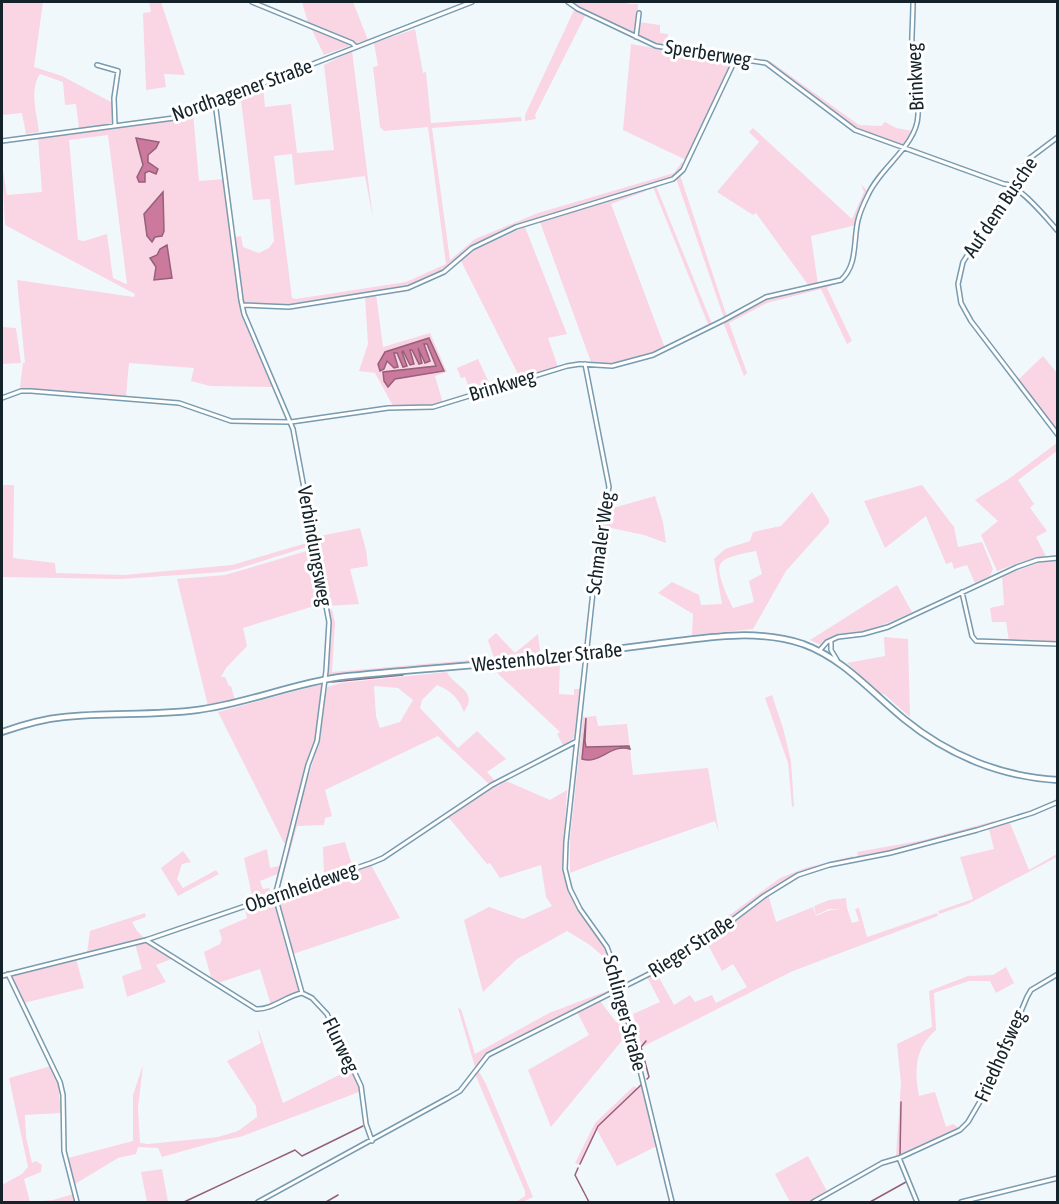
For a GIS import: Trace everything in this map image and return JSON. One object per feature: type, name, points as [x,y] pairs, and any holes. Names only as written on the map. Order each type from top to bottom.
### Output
[{"type":"main road","name":"Westenholzer Straße","points":[[2,732],[32,723],[65,717],[163,714],[199,710],[235,703],[325,679],[586,653],[709,638],[749,636],[789,640],[820,652],[859,678],[918,730],[963,757],[1007,772],[1058,780]]},
{"type":"street","points":[[252,2],[352,43],[356,47]]},
{"type":"street","name":"Nordhagener Straße","points":[[2,141],[174,118],[472,2]]},
{"type":"street","name":"Sperberweg","points":[[568,2],[656,46],[766,63],[855,130],[899,144],[904,148]]},
{"type":"street","name":"Brinkweg","points":[[2,398],[24,391],[179,403],[231,421],[291,422],[388,408],[433,407],[550,370],[577,364],[612,366],[654,355],[766,297],[841,280],[852,264],[858,219],[868,192],[877,177],[912,136],[918,116],[912,61],[913,2]]},
{"type":"street","points":[[636,37],[639,13]]},
{"type":"street","points":[[242,304],[289,307],[408,288],[444,272],[472,248],[516,227],[673,179],[683,170],[736,58]]},
{"type":"street","points":[[98,65],[118,71],[114,98],[115,126]]},
{"type":"street","name":"Verbindungsweg","points":[[215,102],[242,304],[248,324],[291,422],[328,622],[325,679],[317,741],[308,765],[275,896],[302,993]]},
{"type":"street","name":"Auf dem Busche","points":[[1058,137],[1030,158],[1008,190],[963,261],[958,284],[961,303],[971,321],[1058,435]]},
{"type":"street","points":[[904,148],[1012,185],[1058,231]]},
{"type":"street","points":[[1004,184],[1008,190]]},
{"type":"street","name":"Schmaler Weg","points":[[585,364],[610,491],[600,527],[586,653]]},
{"type":"street","points":[[820,652],[832,641],[888,627],[1026,563],[1058,558]]},
{"type":"street","points":[[962,592],[972,636],[976,641],[1058,644]]},
{"type":"street","points":[[832,641],[831,650],[840,664]]},
{"type":"street","name":"Schlinger Straße","points":[[586,653],[565,857],[567,880],[574,899],[607,947],[621,989],[672,1203]]},
{"type":"street","name":"Obernheideweg","points":[[2,976],[146,940],[383,858],[492,785],[577,741]]},
{"type":"street","name":"Rieger Straße","points":[[258,1203],[460,1091],[488,1055],[621,989],[714,934],[764,896],[798,875],[829,865],[890,853],[977,830],[1032,813],[1058,802]]},
{"type":"street","points":[[146,940],[256,1009],[264,1010],[292,995],[302,993]]},
{"type":"street","points":[[8,974],[60,1082],[63,1095],[64,1151],[77,1203]]},
{"type":"street","name":"Friedhofsweg","points":[[813,1203],[882,1163],[899,1158],[960,1130],[969,1122],[992,1081],[1031,990],[1058,974]]},
{"type":"street","name":"Flurweg","points":[[302,993],[312,998],[327,1014],[356,1075],[361,1086],[366,1124],[372,1141]]},
{"type":"street","points":[[899,1158],[917,1203]]},
{"type":"street","points":[[961,1203],[1058,1178]]},
{"type":"shaded area","points":[[2,2],[43,2],[34,67],[62,76],[111,102],[114,125],[79,129],[76,104],[65,105],[63,82],[40,74],[34,95],[39,132],[26,134],[22,113],[2,115]]},
{"type":"shaded area","points":[[149,2],[161,2],[185,75],[164,74],[166,87],[146,90],[143,13],[151,12]]},
{"type":"shaded area","points":[[302,2],[353,2],[368,40],[355,43],[308,23]]},
{"type":"shaded area","points":[[572,2],[638,4],[637,29],[634,35],[579,8]]},
{"type":"shaded area","points":[[575,8],[586,14],[535,115],[536,119],[525,121],[525,115]]},
{"type":"shaded area","points":[[297,21],[348,43],[349,46],[324,55],[312,30],[296,23]]},
{"type":"shaded area","points":[[639,22],[660,25],[660,33],[668,34],[666,46],[658,45],[639,36]]},
{"type":"shaded area","points":[[415,29],[423,73],[426,72],[431,123],[521,117],[522,121],[432,128],[450,260],[475,239],[538,213],[674,173],[682,162],[685,164],[680,173],[673,178],[512,228],[467,250],[444,271],[408,287],[291,305],[243,303],[235,237],[241,236],[243,247],[259,253],[269,248],[274,241],[270,199],[253,200],[241,100],[218,108],[217,103],[263,85],[265,107],[291,104],[297,153],[334,150],[324,65],[352,51],[373,219],[365,176],[295,185],[292,154],[274,156],[292,298],[406,282],[446,264],[428,127],[384,131],[380,127],[373,67],[378,66],[374,43]]},
{"type":"shaded area","points":[[631,44],[733,62],[686,162],[623,130]]},
{"type":"shaded area","points":[[770,61],[859,125],[881,126],[885,122],[896,128],[913,131],[904,146],[855,129],[768,63]]},
{"type":"shaded area","points":[[193,112],[199,181],[224,179],[242,312],[240,313],[273,387],[210,386],[191,381],[194,368],[129,363],[126,396],[22,389],[20,387],[23,363],[25,363],[17,280],[134,297],[135,294],[5,225],[2,171],[7,195],[42,192],[38,138],[172,120]],"holes":[[[108,135],[127,284],[113,278],[107,234],[84,241],[78,240],[69,140]]]},
{"type":"shaded area","points":[[753,128],[852,219],[864,192],[861,184],[868,192],[858,213],[856,225],[811,236],[818,285],[809,286],[756,213],[753,215],[717,192],[759,142],[749,132]]},
{"type":"shaded area","points":[[136,138],[159,142],[148,155],[148,162],[158,169],[156,174],[149,171],[145,173],[145,182],[139,182],[137,177],[143,165]]},
{"type":"shaded area","points":[[680,175],[727,317],[724,318],[676,178]]},
{"type":"shaded area","points":[[656,186],[712,324],[693,334],[691,333],[708,324],[653,187]]},
{"type":"shaded area","points":[[645,188],[646,191],[611,204],[665,348],[629,361],[591,362],[540,222]]},
{"type":"shaded area","points":[[163,192],[164,231],[162,236],[155,237],[152,242],[147,236],[144,214]]},
{"type":"shaded area","points":[[525,227],[567,334],[548,338],[558,367],[519,376],[460,259],[477,246],[478,248]]},
{"type":"shaded area","points":[[167,245],[172,278],[154,280],[156,267],[150,258],[157,255],[160,249]]},
{"type":"shaded area","points":[[836,283],[827,288],[852,341],[847,344],[821,289],[767,303],[729,323],[747,373],[744,376],[723,322],[770,297]]},
{"type":"shaded area","points":[[376,294],[383,347],[430,333],[447,372],[435,376],[443,403],[426,406],[393,406],[375,373],[359,371],[368,344],[365,296]],"holes":[[[429,338],[443,371],[395,379],[383,372],[436,366],[427,344],[423,344],[430,361],[417,349],[422,363],[419,364],[412,350],[409,350],[414,364],[410,365],[403,351],[401,352],[407,365],[403,366],[397,353],[393,353],[394,368],[387,361],[385,352]]]},
{"type":"shaded area","points":[[2,327],[16,328],[21,363],[2,364]]},
{"type":"shaded area","points":[[429,338],[444,371],[395,379],[388,387],[384,381],[383,372],[436,366],[427,344],[424,344],[430,361],[425,363],[418,348],[422,363],[419,364],[410,350],[414,364],[410,365],[403,351],[407,366],[403,367],[397,353],[394,353],[398,367],[394,368],[387,361],[384,369],[380,371],[378,364],[385,352]]},
{"type":"shaded area","points":[[1043,356],[1057,373],[1057,432],[1018,380]]},
{"type":"shaded area","points":[[478,359],[491,387],[471,393],[465,377],[461,378],[457,368]]},
{"type":"shaded area","points":[[1057,443],[1057,451],[1018,480],[1034,504],[1030,508],[1047,531],[1036,537],[1046,556],[997,571],[981,535],[998,521],[975,500],[1010,478]]},
{"type":"shaded area","points":[[2,485],[14,485],[13,558],[55,563],[56,573],[124,575],[232,565],[310,542],[310,546],[223,572],[121,579],[2,577]]},
{"type":"shaded area","points":[[922,485],[954,527],[958,547],[982,542],[993,569],[990,576],[975,583],[967,565],[954,569],[952,562],[946,564],[926,516],[885,548],[864,501]]},
{"type":"shaded area","points":[[812,492],[829,519],[829,523],[786,571],[753,629],[692,635],[693,614],[658,593],[672,582],[699,595],[701,605],[722,604],[714,559],[725,549],[750,541],[753,532],[781,526]],"holes":[[[756,551],[762,574],[749,581],[754,602],[733,608],[720,574],[719,569],[722,562],[736,555]]]},
{"type":"shaded area","points":[[655,496],[663,522],[666,543],[644,535],[602,526],[606,510]]},
{"type":"shaded area","points":[[360,528],[368,566],[350,569],[359,604],[327,606],[315,537]]},
{"type":"shaded area","points":[[310,550],[314,551],[324,603],[243,628],[247,646],[226,668],[221,677],[225,677],[231,686],[235,700],[208,706],[177,579],[225,575]]},
{"type":"shaded area","points":[[1057,561],[1057,643],[1009,641],[1006,622],[992,622],[990,608],[1004,605],[1002,576],[1038,563]]},
{"type":"shaded area","points":[[897,585],[912,612],[873,629],[837,637],[821,645],[810,640]]},
{"type":"shaded area","points":[[332,609],[335,623],[332,672],[494,658],[488,640],[496,633],[515,653],[538,634],[540,652],[537,653],[538,656],[329,675],[327,673],[328,612]]},
{"type":"shaded area","points":[[884,637],[908,639],[910,717],[884,694],[880,694],[847,663],[885,656]]},
{"type":"shaded area","points":[[560,661],[559,694],[574,695],[574,689],[580,689],[574,738],[563,745],[557,734],[560,732],[492,668]]},
{"type":"shaded area","points":[[447,672],[467,694],[468,705],[464,712],[454,695],[437,685],[422,700],[420,708],[458,748],[477,731],[506,759],[487,772],[495,781],[489,784],[438,736],[325,790],[332,816],[325,818],[324,825],[297,826],[278,892],[297,811],[320,740],[327,687],[341,683]],"holes":[[[374,686],[398,688],[413,700],[400,722],[380,728],[376,716]]]},
{"type":"shaded area","points":[[322,684],[317,740],[296,803],[287,842],[284,843],[218,712]]},
{"type":"shaded area","points":[[772,695],[791,761],[794,806],[792,807],[788,763],[765,698]]},
{"type":"shaded area","points":[[596,716],[598,726],[627,724],[633,775],[708,768],[719,833],[715,821],[570,873],[570,839],[583,717]]},
{"type":"shaded area","points":[[586,718],[586,747],[629,746],[630,749],[617,749],[594,759],[582,759]]},
{"type":"shaded area","points":[[506,781],[550,800],[567,790],[563,857],[567,889],[578,911],[606,948],[618,984],[615,985],[606,959],[590,945],[567,931],[517,959],[483,992],[464,920],[489,907],[523,919],[552,906],[546,897],[541,865],[500,878],[490,863],[487,864],[450,819],[446,818]]},
{"type":"shaded area","points":[[994,821],[994,823],[890,851],[858,857],[857,852],[924,840]]},
{"type":"shaded area","points":[[1010,823],[1029,870],[1057,854],[1057,857],[968,904],[939,914],[938,911],[973,899],[960,857],[994,849],[989,829]]},
{"type":"shaded area","points":[[345,842],[353,868],[324,877],[323,847]]},
{"type":"shaded area","points":[[267,849],[270,868],[283,865],[280,873],[260,881],[263,889],[269,888],[272,895],[253,901],[244,858]]},
{"type":"shaded area","points":[[183,851],[191,862],[182,864],[177,879],[183,888],[216,870],[219,874],[178,896],[161,868]]},
{"type":"shaded area","points":[[853,856],[853,859],[819,867],[786,880],[713,933],[632,981],[690,944],[780,878],[805,868]]},
{"type":"shaded area","points":[[371,865],[400,918],[290,955],[300,992],[271,1005],[260,969],[218,983],[211,977],[204,952],[220,944],[222,939],[219,930],[247,918],[245,909]]},
{"type":"shaded area","points":[[768,894],[776,922],[813,907],[816,916],[830,910],[842,909],[829,909],[816,915],[814,906],[829,900],[846,898],[852,923],[859,921],[855,909],[859,908],[867,937],[937,913],[938,916],[793,971],[642,1047],[633,1014],[660,1002],[647,977],[656,972],[674,1005],[690,995],[695,1002],[712,995],[716,1003],[747,987],[733,964],[722,971],[706,941]]},
{"type":"shaded area","points":[[145,913],[146,917],[132,922],[145,939],[87,953],[90,931]]},
{"type":"shaded area","points":[[146,941],[174,958],[156,965],[166,982],[127,997],[122,976],[142,969],[135,944]]},
{"type":"shaded area","points":[[76,959],[84,988],[24,1003],[11,977],[12,974]]},
{"type":"shaded area","points":[[1006,967],[1014,983],[996,993],[990,981],[969,981],[934,993],[936,1030],[920,1052],[917,1068],[919,1096],[935,1092],[946,1127],[953,1124],[959,1128],[896,1156],[901,1083],[897,1044],[932,1027],[929,991],[968,976],[993,975]]},
{"type":"shaded area","points":[[615,988],[616,990],[487,1054],[475,1067],[458,1008],[461,1009],[475,1054],[549,1013]]},
{"type":"shaded area","points":[[600,1001],[616,1022],[626,1019],[629,1032],[551,1127],[528,1070],[589,1035],[577,1012]]},
{"type":"shaded area","points":[[258,1031],[283,1103],[351,1069],[360,1087],[359,1092],[240,1137],[162,1157],[158,1148],[138,1147],[136,1154],[118,1158],[75,1184],[68,1158],[133,1141],[133,1095],[143,1065],[138,1108],[140,1143],[218,1137],[238,1131],[257,1117],[256,1106],[227,1061],[261,1043]]},
{"type":"shaded area","points":[[51,1066],[58,1083],[61,1113],[25,1115],[26,1137],[32,1163],[36,1161],[42,1165],[41,1172],[24,1179],[30,1202],[2,1202],[2,1185],[22,1174],[28,1167],[9,1078]]},
{"type":"shaded area","points":[[478,1070],[533,1197],[523,1202],[516,1202],[525,1196],[525,1191],[475,1074]]},
{"type":"shaded area","points":[[642,1083],[657,1146],[617,1166],[597,1130],[580,1165],[575,1163],[595,1123],[634,1086],[637,1088]]},
{"type":"shaded area","points":[[808,1156],[828,1193],[809,1202],[790,1202],[775,1174]]},
{"type":"shaded area","points":[[162,1169],[168,1202],[147,1202],[141,1172]]},
{"type":"shaded area","points":[[73,1194],[75,1202],[30,1202],[53,1200]]},
{"type":"waterway","points":[[332,682],[403,675]]},
{"type":"waterway","points":[[646,1041],[641,1047],[649,1077],[647,1079]]},
{"type":"waterway","points":[[580,1164],[598,1126],[641,1085]]},
{"type":"waterway","points":[[900,1155],[901,1102]]},
{"type":"waterway","points":[[184,1202],[295,1150],[302,1156],[363,1126]]},
{"type":"waterway","points":[[904,1165],[910,1180]]},
{"type":"waterway","points":[[578,1168],[575,1175],[589,1202]]},
{"type":"waterway","points":[[870,1202],[906,1182]]},
{"type":"waterway","points":[[326,1202],[338,1195]]}]
